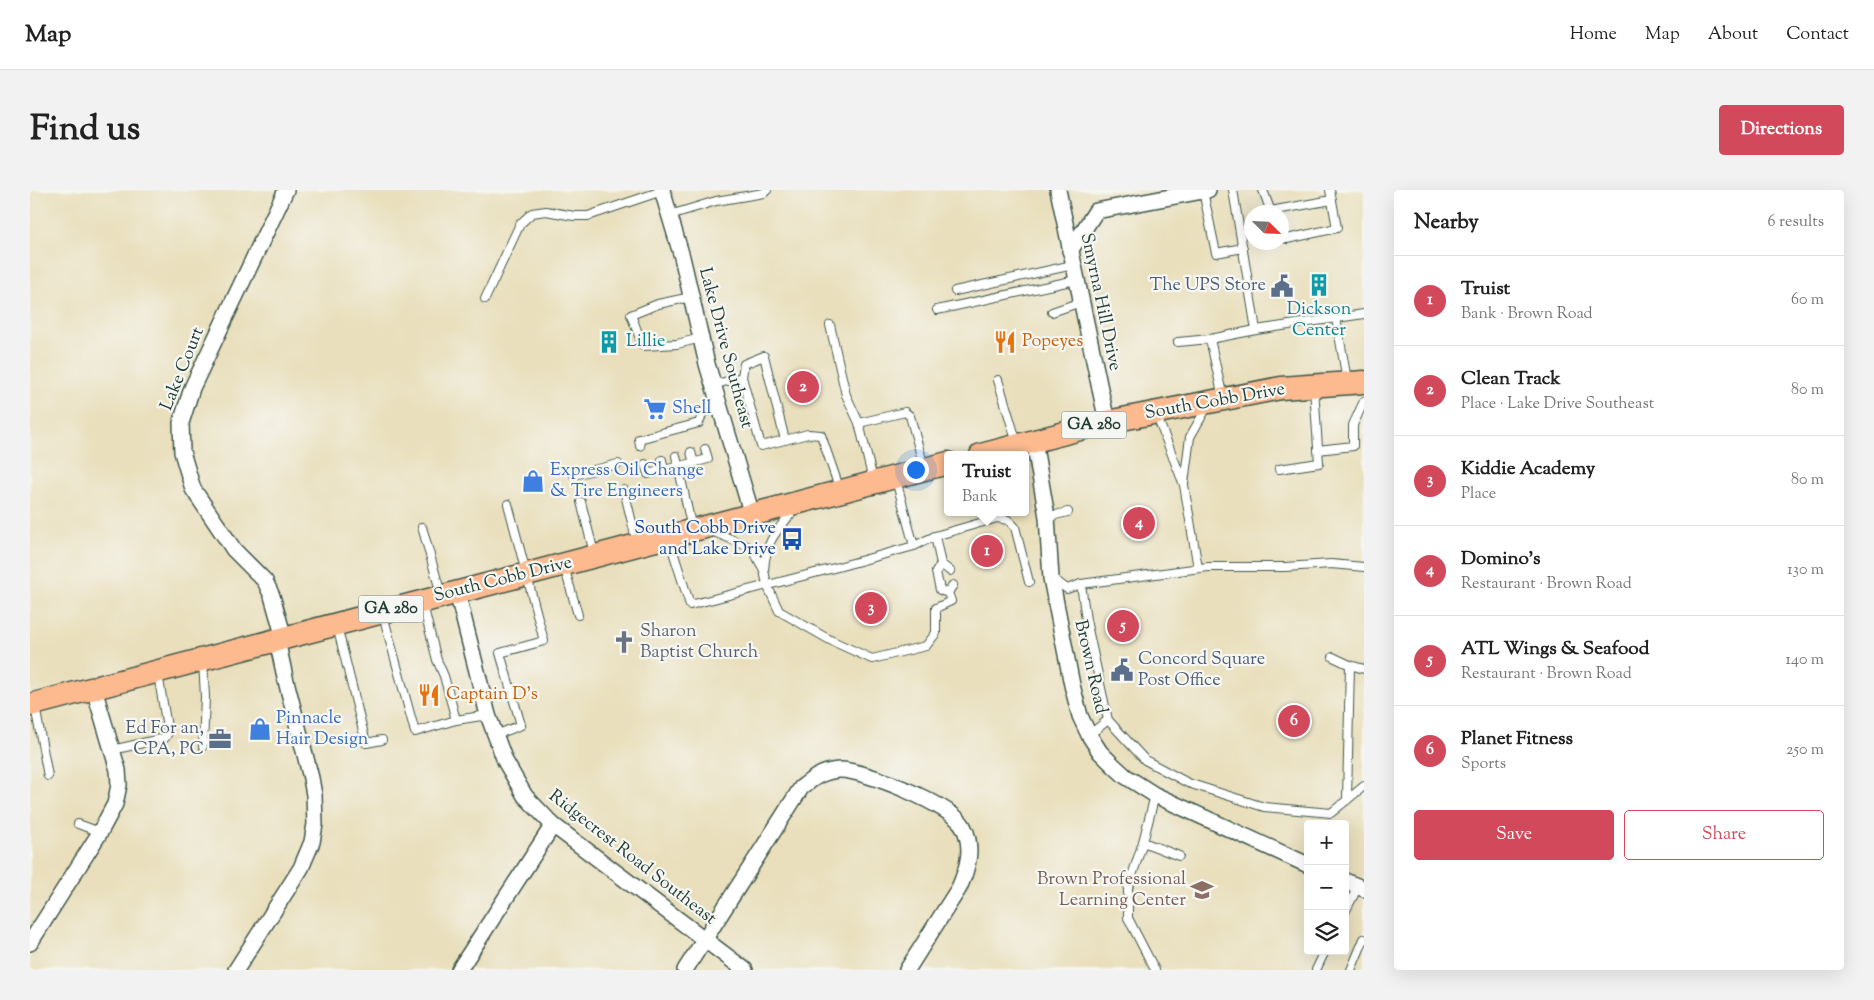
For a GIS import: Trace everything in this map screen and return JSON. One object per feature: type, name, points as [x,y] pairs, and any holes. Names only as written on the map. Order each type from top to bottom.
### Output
[{"type":"main road","name":"South Cobb Drive","points":[[996,451],[1107,422],[1281,388],[1356,382]]},
{"type":"main road","name":"South Cobb Drive","points":[[32,704],[944,464]]},
{"type":"street","name":"Lake Court","points":[[236,970],[301,868],[312,842],[315,824],[314,795],[285,677],[272,596],[265,581],[234,550],[192,489],[182,452],[181,423],[192,388],[286,190]]},
{"type":"street","name":"Smyrna Hill Drive","points":[[1058,190],[1107,422]]},
{"type":"street","points":[[1072,258],[1096,211],[1178,192],[1206,190]]},
{"type":"street","name":"Lake Drive Southeast","points":[[662,191],[670,215],[713,384],[752,515]]},
{"type":"street","name":"Brown Road","points":[[1026,443],[1028,451]]},
{"type":"street","name":"Brown Road","points":[[1029,454],[1047,517],[1051,578],[1072,685],[1080,716],[1100,752],[1125,776],[1154,795],[1304,863]]},
{"type":"street","name":"Ridgecrest Road Southeast","points":[[441,596],[506,761],[525,796],[553,825],[745,970]]},
{"type":"street","points":[[30,943],[100,832],[115,804],[119,785],[118,770],[94,689]]},
{"type":"street","points":[[684,970],[801,788],[824,772],[839,770],[852,771],[895,786],[948,811],[962,824],[968,839],[968,859],[965,875],[959,888],[908,970]]},
{"type":"street","points":[[460,970],[553,825]]},
{"type":"lane","points":[[670,215],[716,201],[764,193],[767,190]]},
{"type":"lane","points":[[1206,190],[1216,253],[1243,248]]},
{"type":"lane","points":[[1234,190],[1256,330]]},
{"type":"lane","points":[[1263,190],[1268,205]]},
{"type":"lane","points":[[1289,239],[1337,228],[1330,190]]},
{"type":"lane","points":[[485,299],[520,224],[532,213],[546,211],[574,216],[588,216],[662,191]]},
{"type":"lane","points":[[1289,208],[1332,200]]},
{"type":"lane","points":[[955,292],[1072,258]]},
{"type":"lane","points":[[937,310],[1076,280]]},
{"type":"lane","points":[[691,297],[658,304],[631,315],[642,346],[677,344],[701,338]]},
{"type":"lane","points":[[1052,312],[1081,302]]},
{"type":"lane","points":[[1178,342],[1210,339],[1256,330],[1364,314]]},
{"type":"lane","points":[[1336,318],[1356,382]]},
{"type":"lane","points":[[830,325],[846,395],[859,423],[874,483]]},
{"type":"lane","points":[[1184,486],[1190,437],[1216,401],[1210,339]]},
{"type":"lane","points":[[785,440],[764,356],[744,364],[742,377],[761,446],[785,440],[808,434],[821,435],[841,492]]},
{"type":"lane","points":[[713,384],[742,377]]},
{"type":"lane","points":[[998,380],[1026,443]]},
{"type":"lane","points":[[1279,469],[1319,463],[1313,386]]},
{"type":"lane","points":[[1318,450],[1353,446],[1353,425],[1364,401]]},
{"type":"lane","points":[[640,446],[639,439],[656,438],[700,427],[703,412],[720,408]]},
{"type":"lane","points":[[859,423],[904,412],[910,416],[925,469]]},
{"type":"lane","points":[[1155,413],[1184,486],[1198,568]]},
{"type":"lane","points":[[645,464],[648,474],[694,463],[708,459],[705,449]]},
{"type":"lane","points":[[692,452],[694,463]]},
{"type":"lane","points":[[676,456],[697,530],[745,544],[754,552],[764,570]]},
{"type":"lane","points":[[662,460],[664,470]]},
{"type":"lane","points":[[574,475],[618,464]]},
{"type":"lane","points":[[896,477],[914,546]]},
{"type":"lane","points":[[624,490],[638,545]]},
{"type":"lane","points":[[581,502],[595,556]]},
{"type":"lane","points":[[800,502],[770,540],[765,557],[764,570],[767,585],[779,612],[872,660],[926,646],[936,633],[936,608],[951,601],[948,593],[940,590],[936,572],[941,564]]},
{"type":"lane","points":[[496,736],[521,725],[500,653],[544,641],[508,504]]},
{"type":"lane","points":[[1047,517],[1068,512]]},
{"type":"lane","points":[[669,537],[690,605],[914,546],[935,536],[996,518],[1008,520],[1015,527],[1029,582]]},
{"type":"lane","points":[[422,527],[441,596],[437,660],[444,676],[456,720]]},
{"type":"lane","points":[[935,536],[941,564],[950,571]]},
{"type":"lane","points":[[563,564],[578,615]]},
{"type":"lane","points":[[1051,578],[1067,589],[1081,584],[1198,568],[1331,564],[1364,567]]},
{"type":"lane","points":[[1081,584],[1086,620],[1108,720],[1145,760],[1188,783],[1264,807],[1331,812],[1364,786]]},
{"type":"lane","points":[[948,593],[954,585]]},
{"type":"lane","points":[[382,611],[415,732],[456,720],[488,715]]},
{"type":"lane","points":[[336,624],[366,743],[382,740]]},
{"type":"lane","points":[[1333,657],[1364,669]]},
{"type":"lane","points":[[203,660],[205,697],[203,746]]},
{"type":"lane","points":[[1347,800],[1350,665]]},
{"type":"lane","points":[[112,750],[165,738],[168,733],[157,672]]},
{"type":"lane","points":[[32,704],[48,776]]},
{"type":"lane","points":[[1089,735],[1108,720]]},
{"type":"lane","points":[[1154,795],[1143,842],[1128,888],[1128,918],[1156,970]]},
{"type":"lane","points":[[78,824],[100,832]]},
{"type":"lane","points":[[1143,842],[1179,856]]},
{"type":"lane","points":[[1346,910],[1356,886]]},
{"type":"lane","points":[[1351,970],[1364,939]]},
{"type":"lane","points":[[1316,970],[1323,955]]},
{"type":"place","name":"Dickson Center","points":[[1319,285]]},
{"type":"place","name":"The UPS Store","points":[[1282,286]]},
{"type":"place","name":"Lillie","points":[[609,342]]},
{"type":"place","name":"Popeyes","points":[[1005,342]]},
{"type":"place","name":"Clean Track","points":[[803,387]]},
{"type":"place","name":"Shell","points":[[655,409]]},
{"type":"place","name":"Express Oil Change & Tire Engineers","points":[[533,481]]},
{"type":"place","name":"Domino's","points":[[1139,523]]},
{"type":"place","name":"South Cobb Drive and Lake Drive","points":[[792,539]]},
{"type":"place","name":"Truist","points":[[987,551]]},
{"type":"place","name":"Kiddie Academy","points":[[871,608]]},
{"type":"place","name":"ATL Wings & Seafood","points":[[1123,626]]},
{"type":"place","name":"Sharon Baptist Church","points":[[624,642]]},
{"type":"place","name":"Concord Square Post Office","points":[[1122,670]]},
{"type":"place","name":"Captain D's","points":[[429,695]]},
{"type":"place","name":"Planet Fitness","points":[[1294,721]]},
{"type":"place","name":"Pinnacle Hair Design","points":[[260,729]]},
{"type":"place","name":"Ed For an, CPA, PC","points":[[220,739]]},
{"type":"place","name":"Brown Professional Learning Center","points":[[1202,890]]}]
